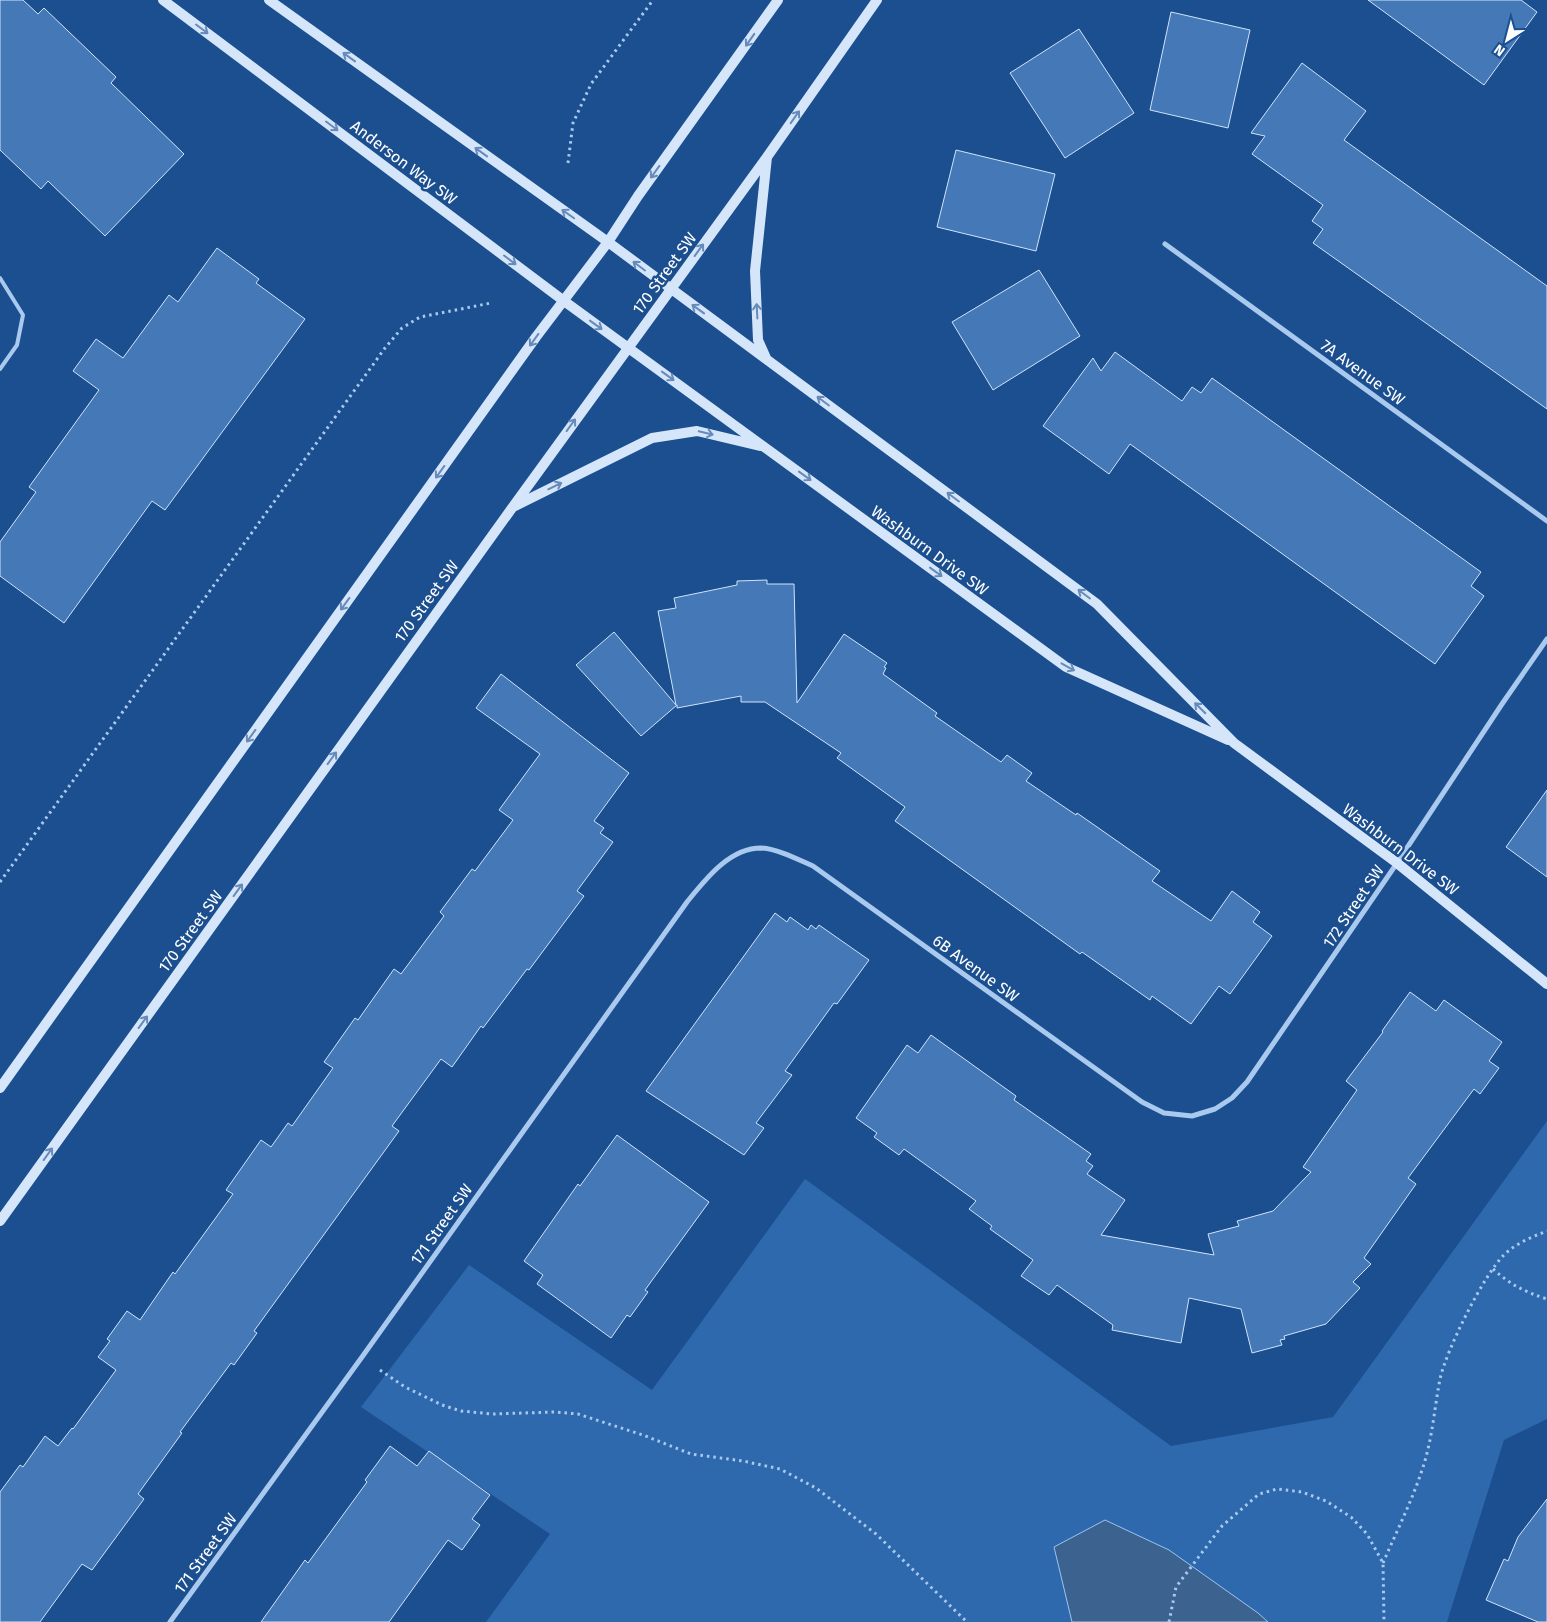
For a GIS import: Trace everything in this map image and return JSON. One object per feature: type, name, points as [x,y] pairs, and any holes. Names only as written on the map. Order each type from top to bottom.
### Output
[{"type":"main road","name":"Anderson Way SW","points":[[163,0],[628,348]]},
{"type":"main road","points":[[269,0],[671,289]]},
{"type":"main road","points":[[0,1088],[536,337],[608,242],[638,196],[778,0]]},
{"type":"main road","name":"170 Street SW","points":[[0,1221],[512,508],[767,157],[877,0]]},
{"type":"main road","points":[[766,359],[758,340],[755,271],[767,157]]},
{"type":"main road","name":"Washburn Drive SW","points":[[671,289],[1097,604],[1234,743],[1397,863],[1547,984]]},
{"type":"main road","name":"Washburn Drive SW","points":[[628,348],[1066,667],[1234,743]]},
{"type":"main road","points":[[512,508],[652,438],[697,431],[765,447]]},
{"type":"street","name":"7A Avenue SW","points":[[1165,244],[1547,521]]},
{"type":"street","name":"172 Street SW","points":[[1192,1116],[1215,1109],[1232,1098],[1248,1082],[1547,639]]},
{"type":"street","name":"6B Avenue SW","points":[[743,851],[761,848],[785,854],[813,866],[1142,1102],[1164,1113],[1192,1116]]},
{"type":"street","name":"171 Street SW","points":[[170,1622],[687,902],[706,878],[724,863],[743,851]]},
{"type":"lane","points":[[0,278],[23,315],[17,345],[0,369]]},
{"type":"path","points":[[568,163],[573,123],[591,84],[653,0]]},
{"type":"path","points":[[0,882],[385,348],[402,328],[420,317],[491,303]]},
{"type":"path","points":[[1384,1622],[1383,1562],[1404,1516],[1425,1459],[1434,1425],[1441,1377],[1455,1338],[1476,1297],[1504,1255],[1527,1239],[1547,1231]]},
{"type":"path","points":[[1493,1269],[1509,1283],[1527,1293],[1547,1299]]},
{"type":"path","points":[[362,1357],[405,1387],[442,1405],[462,1411],[493,1414],[555,1412],[578,1414],[643,1435],[691,1454],[743,1461],[780,1469],[816,1488],[876,1534],[967,1622]]},
{"type":"path","points":[[1169,1622],[1176,1586],[1222,1526],[1259,1494],[1277,1489],[1302,1492],[1326,1501],[1351,1517],[1367,1534],[1383,1562]]},
{"type":"shaded area","points":[[1547,1121],[1547,1419],[1504,1440],[1447,1622],[486,1622],[550,1534],[361,1407],[469,1265],[652,1390],[805,1179],[1171,1446],[1333,1417]]},
{"type":"shaded area","points":[[1105,1520],[1169,1550],[1268,1622],[1072,1622],[1054,1547]]},
{"type":"building","points":[[0,0],[23,0],[38,14],[44,8],[116,77],[111,83],[184,154],[105,236],[48,181],[41,189],[0,150]]},
{"type":"building","points":[[1368,0],[1521,0],[1537,12],[1484,85]]},
{"type":"building","points":[[1171,12],[1250,30],[1228,128],[1150,110]]},
{"type":"building","points":[[1079,29],[1134,113],[1065,158],[1010,73]]},
{"type":"building","points":[[1302,63],[1366,111],[1344,140],[1547,286],[1547,409],[1313,243],[1323,229],[1312,221],[1323,205],[1252,154],[1265,136],[1251,133]]},
{"type":"building","points":[[956,150],[1055,174],[1036,251],[937,227]]},
{"type":"building","points":[[217,248],[259,279],[256,283],[305,319],[165,510],[152,501],[64,623],[0,576],[0,542],[36,492],[29,487],[99,390],[73,371],[96,339],[123,358],[169,295],[178,302]]},
{"type":"building","points":[[1039,270],[1080,336],[993,390],[952,322]]},
{"type":"building","points":[[1115,352],[1182,401],[1192,387],[1201,393],[1212,378],[1481,572],[1471,586],[1484,596],[1435,664],[1130,444],[1109,474],[1043,426],[1093,358],[1101,371]]},
{"type":"building","points":[[767,580],[767,584],[794,584],[797,703],[844,634],[887,663],[883,674],[937,713],[935,716],[1001,762],[1007,755],[1032,773],[1026,781],[1076,815],[1077,813],[1160,871],[1152,881],[1211,921],[1232,891],[1260,912],[1253,922],[1272,936],[1230,994],[1219,986],[1191,1024],[1152,996],[1150,1000],[1082,952],[1080,954],[895,821],[905,807],[837,758],[841,753],[765,702],[741,702],[741,696],[677,708],[677,705],[641,736],[576,665],[614,632],[676,705],[658,611],[676,608],[674,598],[737,585],[737,581]]},
{"type":"building","points":[[501,674],[629,773],[594,821],[604,828],[600,833],[613,842],[577,891],[584,896],[529,970],[527,969],[483,1028],[481,1026],[452,1067],[441,1059],[392,1126],[399,1131],[254,1331],[257,1333],[234,1365],[231,1363],[180,1432],[182,1433],[138,1494],[144,1499],[92,1570],[82,1564],[40,1622],[0,1622],[0,1492],[20,1465],[23,1467],[45,1436],[58,1446],[73,1429],[116,1370],[98,1357],[110,1341],[107,1339],[127,1311],[140,1320],[173,1272],[175,1274],[233,1194],[226,1190],[261,1140],[271,1147],[288,1123],[292,1126],[333,1068],[324,1062],[355,1018],[358,1020],[394,969],[401,974],[444,916],[440,912],[472,869],[475,871],[513,820],[499,810],[540,754],[476,708]]},
{"type":"building","points":[[1547,790],[1547,877],[1506,847]]},
{"type":"building","points":[[775,913],[787,922],[790,917],[808,930],[811,925],[816,929],[819,925],[869,960],[837,1004],[834,1003],[785,1071],[792,1075],[756,1123],[764,1128],[744,1155],[646,1091]]},
{"type":"building","points":[[1410,992],[1436,1011],[1444,1000],[1502,1042],[1489,1061],[1499,1068],[1480,1094],[1474,1089],[1408,1178],[1416,1184],[1364,1258],[1371,1264],[1353,1282],[1360,1288],[1326,1324],[1284,1336],[1285,1339],[1280,1340],[1282,1345],[1252,1353],[1241,1309],[1189,1298],[1181,1343],[1112,1330],[1113,1325],[1057,1285],[1049,1295],[1021,1276],[1033,1260],[990,1229],[992,1226],[969,1209],[976,1201],[904,1149],[899,1155],[874,1137],[877,1133],[856,1118],[907,1045],[918,1053],[931,1035],[1016,1096],[1014,1100],[1091,1154],[1086,1161],[1093,1166],[1087,1174],[1125,1200],[1101,1235],[1214,1255],[1208,1234],[1239,1226],[1237,1221],[1273,1211],[1311,1172],[1303,1167],[1357,1090],[1346,1081]]},
{"type":"building","points":[[617,1135],[709,1202],[645,1290],[648,1292],[630,1317],[627,1315],[611,1338],[537,1284],[543,1275],[524,1261],[578,1184],[580,1186]]},
{"type":"building","points":[[390,1446],[417,1466],[429,1451],[490,1495],[472,1519],[480,1525],[462,1550],[448,1540],[389,1622],[261,1622],[305,1560],[308,1563],[367,1482],[365,1480]]},
{"type":"building","points":[[1547,1499],[1547,1622],[1538,1622],[1486,1600],[1504,1559],[1508,1561],[1518,1537]]}]
